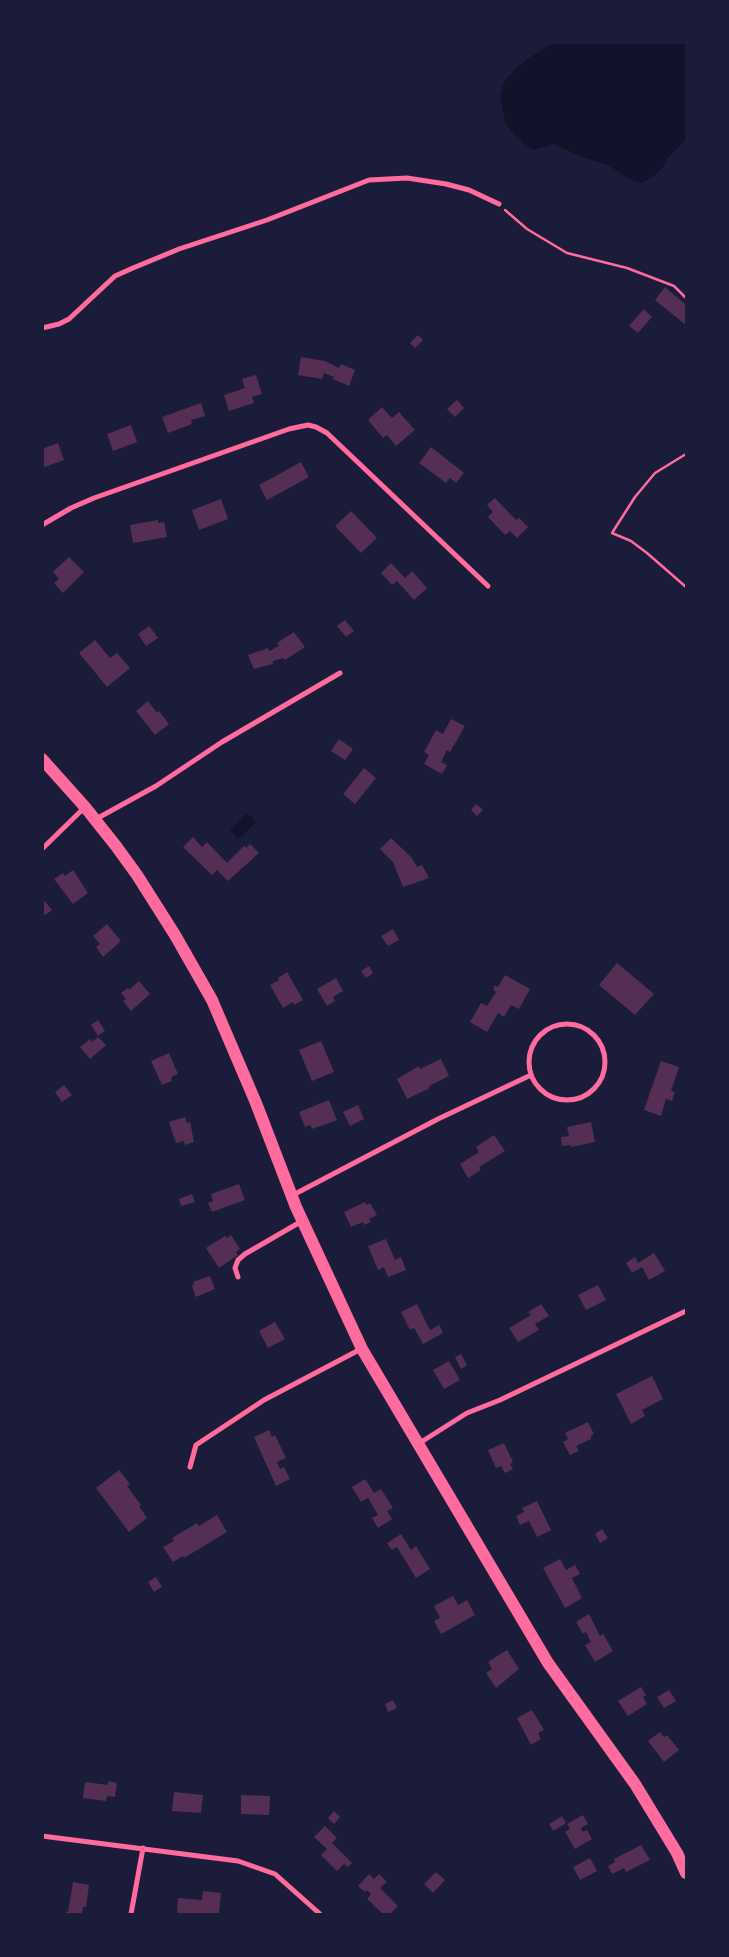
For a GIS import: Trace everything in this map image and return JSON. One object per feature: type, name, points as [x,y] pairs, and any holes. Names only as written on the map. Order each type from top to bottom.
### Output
[{"type":"main road","points":[[42,759],[95,819],[137,875],[168,923],[212,1000],[256,1103],[302,1220],[362,1349],[548,1662],[635,1784],[677,1853],[686,1873]]},
{"type":"street","points":[[42,328],[70,319],[115,276],[132,268],[179,249],[267,220],[369,180],[407,178],[446,184],[469,190],[498,204]]},
{"type":"street","points":[[42,525],[82,502],[288,429],[308,425],[327,433],[488,586]]},
{"type":"street","points":[[95,819],[156,786],[222,742],[340,673]]},
{"type":"street","points":[[42,849],[85,807]]},
{"type":"street","points":[[566,1024],[575,1025],[591,1033],[602,1048],[604,1066],[602,1074],[598,1083],[585,1095],[576,1098],[558,1099],[542,1090],[531,1075],[529,1057],[531,1048],[541,1034],[549,1028],[566,1024]]},
{"type":"street","points":[[292,1195],[438,1119],[531,1075]]},
{"type":"street","points":[[238,1277],[235,1268],[238,1260],[302,1220]]},
{"type":"street","points":[[418,1444],[461,1416],[500,1400],[686,1311]]},
{"type":"street","points":[[190,1467],[196,1445],[264,1400],[362,1349]]},
{"type":"street","points":[[42,1836],[238,1861],[275,1874],[320,1914]]},
{"type":"street","points":[[131,1914],[143,1848]]},
{"type":"path","points":[[498,204],[520,224],[567,253],[627,268],[674,286],[686,298]]},
{"type":"path","points":[[686,454],[655,474],[635,497],[612,533],[631,542],[647,553],[686,588]]},
{"type":"shaded area","points":[[553,43],[686,43],[686,140],[667,159],[664,167],[652,177],[642,183],[629,179],[608,165],[579,156],[554,144],[534,150],[527,147],[514,135],[505,122],[500,96],[504,82],[526,60]]},
{"type":"shaded area","points":[[247,813],[256,822],[238,839],[230,830]]},
{"type":"building","points":[[665,287],[686,305],[686,325],[655,300]]},
{"type":"building","points":[[644,309],[652,317],[638,333],[629,326]]},
{"type":"building","points":[[418,335],[423,340],[415,348],[410,343]]},
{"type":"building","points":[[301,357],[325,361],[339,368],[341,364],[355,370],[349,386],[324,373],[322,379],[298,375]]},
{"type":"building","points":[[256,375],[262,394],[252,397],[254,403],[229,411],[224,395],[245,388],[242,379]]},
{"type":"building","points":[[457,400],[464,408],[455,417],[447,409]]},
{"type":"building","points":[[201,403],[205,416],[191,420],[192,424],[168,433],[162,417]]},
{"type":"building","points":[[382,407],[392,418],[399,412],[415,430],[396,446],[387,435],[383,438],[368,420]]},
{"type":"building","points":[[131,425],[137,442],[113,451],[107,434]]},
{"type":"building","points":[[58,443],[64,460],[42,468],[42,449]]},
{"type":"building","points":[[431,447],[464,473],[456,483],[450,478],[446,483],[419,463]]},
{"type":"building","points":[[301,462],[309,477],[267,500],[259,485]]},
{"type":"building","points":[[495,498],[516,520],[519,518],[528,527],[517,538],[510,531],[505,535],[488,517],[493,512],[487,505]]},
{"type":"building","points":[[221,499],[228,519],[199,530],[192,510]]},
{"type":"building","points":[[351,511],[377,538],[361,553],[335,526]]},
{"type":"building","points":[[158,520],[158,523],[164,522],[167,537],[133,543],[130,525]]},
{"type":"building","points":[[69,557],[84,572],[63,593],[54,583],[59,579],[53,572]]},
{"type":"building","points":[[391,563],[405,578],[412,571],[427,588],[414,600],[397,581],[392,585],[381,573]]},
{"type":"building","points":[[345,620],[354,631],[346,637],[337,626]]},
{"type":"building","points":[[149,626],[158,638],[146,646],[138,634]]},
{"type":"building","points":[[294,632],[305,647],[285,660],[283,658],[273,661],[273,664],[254,669],[248,655],[268,648],[269,651],[279,646],[277,643]]},
{"type":"building","points":[[95,640],[110,658],[117,653],[130,668],[107,687],[79,653]]},
{"type":"building","points":[[148,701],[169,724],[155,735],[136,711]]},
{"type":"building","points":[[451,719],[465,726],[450,752],[447,750],[441,762],[447,765],[442,774],[424,764],[429,755],[424,752],[436,730],[443,734]]},
{"type":"building","points":[[339,739],[353,749],[345,760],[331,751]]},
{"type":"building","points":[[364,768],[376,778],[355,804],[343,794]]},
{"type":"building","points":[[476,804],[483,810],[477,816],[471,810]]},
{"type":"building","points":[[193,837],[202,847],[207,842],[227,863],[244,846],[246,848],[250,844],[259,853],[228,881],[217,870],[212,875],[183,847]]},
{"type":"building","points":[[391,838],[411,857],[417,867],[422,865],[429,878],[403,887],[393,862],[380,849]]},
{"type":"building","points":[[73,870],[88,893],[73,904],[54,879],[63,873],[65,876]]},
{"type":"building","points":[[42,898],[52,910],[42,917]]},
{"type":"building","points":[[107,924],[121,941],[103,957],[96,947],[100,944],[93,936]]},
{"type":"building","points":[[393,929],[399,940],[388,946],[381,936]]},
{"type":"building","points":[[617,963],[654,994],[635,1015],[599,985]]},
{"type":"building","points":[[369,966],[373,973],[366,978],[361,971]]},
{"type":"building","points":[[287,972],[303,1000],[294,1005],[293,1002],[283,1008],[270,985]]},
{"type":"building","points":[[505,975],[530,989],[519,1009],[511,1005],[504,1017],[498,1013],[487,1032],[470,1022],[481,1003],[487,1006],[496,992],[493,990],[495,985],[498,987]]},
{"type":"building","points":[[336,978],[343,991],[333,997],[335,1001],[327,1006],[317,989]]},
{"type":"building","points":[[139,981],[150,994],[131,1011],[123,1001],[126,999],[121,993],[128,988],[129,990]]},
{"type":"building","points":[[98,1020],[105,1031],[98,1036],[91,1025]]},
{"type":"building","points":[[98,1037],[106,1045],[90,1059],[80,1047],[90,1039],[92,1042]]},
{"type":"building","points":[[321,1041],[334,1072],[312,1081],[299,1050]]},
{"type":"building","points":[[169,1053],[178,1074],[171,1077],[172,1081],[162,1085],[151,1061]]},
{"type":"building","points":[[441,1059],[449,1076],[407,1099],[397,1079],[419,1066],[420,1069]]},
{"type":"building","points":[[661,1061],[679,1067],[671,1091],[675,1092],[672,1101],[666,1099],[661,1116],[644,1110]]},
{"type":"building","points":[[64,1085],[72,1095],[62,1102],[55,1092]]},
{"type":"building","points":[[329,1100],[337,1120],[312,1129],[310,1125],[305,1127],[299,1112]]},
{"type":"building","points":[[358,1105],[364,1119],[350,1126],[343,1112]]},
{"type":"building","points":[[185,1117],[187,1123],[190,1122],[194,1142],[185,1145],[184,1141],[176,1143],[169,1122]]},
{"type":"building","points":[[591,1122],[595,1142],[571,1147],[571,1145],[562,1146],[561,1137],[569,1136],[567,1127]]},
{"type":"building","points":[[494,1135],[505,1151],[479,1167],[481,1170],[468,1178],[460,1164],[479,1152],[476,1147]]},
{"type":"building","points":[[239,1184],[245,1200],[212,1212],[208,1203],[213,1201],[211,1194]]},
{"type":"building","points":[[192,1194],[195,1202],[181,1206],[179,1199]]},
{"type":"building","points":[[365,1202],[367,1205],[370,1203],[377,1215],[369,1219],[371,1222],[364,1225],[363,1222],[351,1227],[344,1212]]},
{"type":"building","points":[[231,1235],[240,1249],[236,1252],[238,1255],[219,1268],[206,1248],[225,1236],[227,1238]]},
{"type":"building","points":[[386,1239],[395,1260],[401,1257],[406,1270],[388,1277],[384,1267],[378,1270],[368,1246]]},
{"type":"building","points":[[654,1253],[665,1271],[649,1280],[642,1267],[632,1273],[626,1263],[635,1257],[638,1263]]},
{"type":"building","points":[[210,1276],[215,1289],[196,1297],[192,1286],[194,1285],[193,1282]]},
{"type":"building","points":[[598,1285],[606,1300],[586,1310],[578,1295]]},
{"type":"building","points":[[417,1304],[430,1330],[439,1325],[443,1333],[423,1344],[414,1328],[410,1330],[401,1312]]},
{"type":"building","points":[[541,1304],[549,1316],[535,1324],[539,1330],[518,1342],[509,1328],[531,1315],[528,1312]]},
{"type":"building","points":[[275,1322],[285,1339],[268,1348],[259,1331]]},
{"type":"building","points":[[461,1354],[467,1365],[461,1369],[455,1357]]},
{"type":"building","points":[[449,1361],[460,1380],[444,1389],[433,1370]]},
{"type":"building","points":[[652,1376],[663,1399],[642,1410],[645,1416],[631,1424],[616,1394]]},
{"type":"building","points":[[588,1422],[594,1434],[591,1436],[591,1439],[576,1446],[579,1451],[570,1455],[563,1442],[568,1439],[565,1433]]},
{"type":"building","points":[[269,1430],[272,1437],[275,1435],[286,1458],[277,1462],[280,1469],[284,1467],[290,1479],[276,1486],[254,1437]]},
{"type":"building","points":[[504,1443],[513,1462],[510,1464],[513,1469],[505,1473],[501,1466],[496,1468],[488,1450]]},
{"type":"building","points":[[119,1470],[130,1484],[127,1486],[141,1505],[139,1506],[147,1518],[129,1532],[96,1488]]},
{"type":"building","points":[[365,1479],[374,1493],[381,1489],[393,1508],[387,1511],[392,1519],[378,1528],[372,1518],[378,1515],[368,1498],[361,1502],[352,1487]]},
{"type":"building","points":[[537,1501],[551,1530],[537,1537],[529,1521],[520,1525],[516,1516],[524,1512],[522,1508]]},
{"type":"building","points":[[217,1515],[227,1532],[184,1558],[183,1556],[173,1562],[163,1547],[174,1541],[172,1538],[197,1523],[199,1526]]},
{"type":"building","points":[[602,1529],[608,1538],[600,1543],[595,1534]]},
{"type":"building","points":[[401,1534],[411,1550],[416,1546],[430,1569],[416,1578],[397,1547],[392,1550],[387,1543]]},
{"type":"building","points":[[560,1559],[566,1570],[575,1565],[580,1574],[572,1578],[582,1598],[565,1608],[543,1568]]},
{"type":"building","points":[[156,1577],[162,1587],[154,1592],[148,1582]]},
{"type":"building","points":[[453,1596],[458,1605],[467,1600],[475,1615],[441,1634],[434,1621],[440,1618],[434,1606]]},
{"type":"building","points":[[589,1614],[600,1636],[603,1634],[613,1651],[595,1662],[585,1645],[591,1642],[586,1632],[583,1634],[576,1622]]},
{"type":"building","points":[[507,1650],[519,1669],[496,1688],[486,1673],[492,1669],[488,1662]]},
{"type":"building","points":[[641,1687],[646,1695],[643,1697],[647,1704],[628,1716],[618,1701]]},
{"type":"building","points":[[669,1690],[676,1701],[664,1708],[657,1697]]},
{"type":"building","points":[[393,1700],[397,1708],[388,1712],[385,1704]]},
{"type":"building","points":[[532,1710],[544,1730],[538,1733],[541,1739],[531,1745],[517,1718]]},
{"type":"building","points":[[660,1732],[664,1737],[667,1735],[679,1750],[664,1762],[648,1741]]},
{"type":"building","points":[[108,1781],[117,1783],[115,1797],[107,1796],[106,1801],[83,1798],[85,1782],[108,1785]]},
{"type":"building","points":[[174,1792],[203,1795],[201,1813],[172,1811]]},
{"type":"building","points":[[241,1795],[270,1796],[269,1815],[241,1814]]},
{"type":"building","points":[[334,1811],[340,1817],[334,1824],[328,1818]]},
{"type":"building","points":[[583,1815],[588,1824],[581,1828],[583,1832],[587,1830],[592,1839],[575,1849],[565,1832],[570,1829],[567,1824]]},
{"type":"building","points":[[562,1816],[566,1823],[553,1831],[549,1824]]},
{"type":"building","points":[[325,1826],[337,1838],[332,1843],[352,1863],[348,1867],[344,1864],[337,1871],[321,1855],[327,1849],[314,1837]]},
{"type":"building","points":[[641,1845],[650,1860],[626,1872],[624,1868],[612,1874],[608,1866],[615,1862],[614,1859]]},
{"type":"building","points":[[590,1858],[597,1871],[580,1880],[573,1867]]},
{"type":"building","points":[[436,1872],[445,1880],[433,1893],[424,1884]]},
{"type":"building","points":[[369,1874],[374,1879],[379,1874],[387,1882],[380,1888],[398,1906],[390,1914],[383,1914],[367,1899],[371,1894],[358,1886]]},
{"type":"building","points":[[73,1882],[89,1885],[86,1907],[83,1907],[82,1914],[66,1914],[66,1911],[68,1912]]},
{"type":"building","points":[[203,1891],[221,1893],[219,1914],[177,1914],[178,1898],[202,1900]]}]
